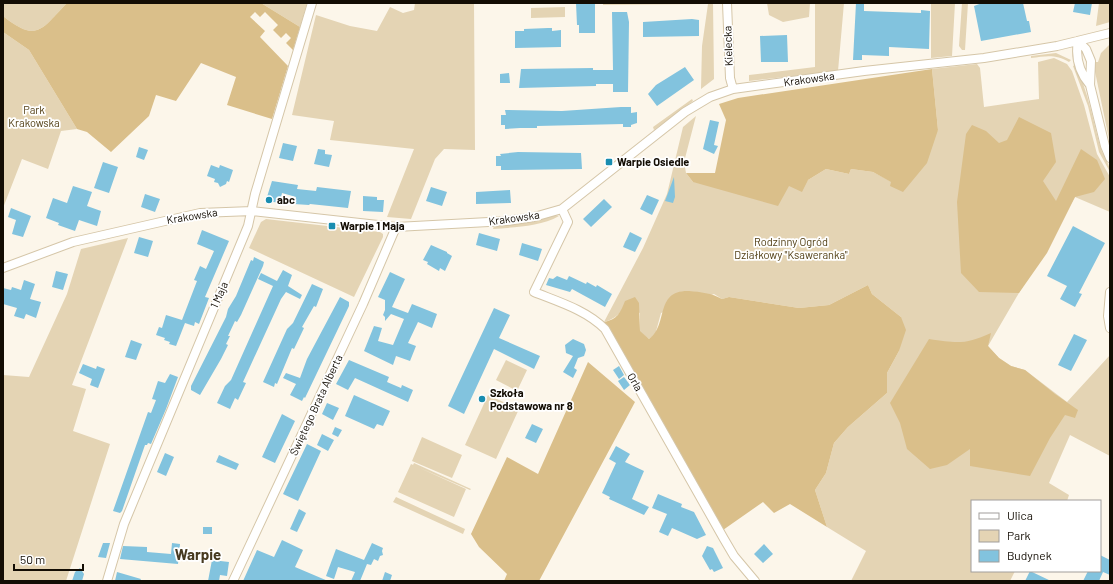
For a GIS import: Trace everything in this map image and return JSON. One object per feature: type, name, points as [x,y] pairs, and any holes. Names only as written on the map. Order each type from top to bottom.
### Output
[{"type":"street","name":"1 Maja","points":[[108,581],[124,524],[240,246],[252,211],[257,186],[312,3]]},
{"type":"street","name":"Kielecka","points":[[727,3],[730,78],[733,89]]},
{"type":"street","name":"Krakowska","points":[[3,268],[73,242],[157,222],[200,214],[252,211],[396,227],[507,221],[534,217],[562,208],[685,112],[710,98],[733,89],[864,71],[984,58],[1078,41],[1110,33]]},
{"type":"street","points":[[1078,41],[1076,51],[1077,63],[1090,85]]},
{"type":"street","points":[[1078,41],[1086,49],[1091,60],[1090,85],[1105,146],[1110,158]]},
{"type":"street","name":"Orla","points":[[562,208],[568,222],[534,292],[580,311],[594,319],[605,329],[734,556],[756,581]]},
{"type":"street","name":"Świętego Brata Alberta","points":[[233,581],[363,304],[396,227]]},
{"type":"street","points":[[1110,292],[1108,316],[1110,328]]},
{"type":"green space","points":[[3,3],[67,3],[44,26],[38,30],[31,31],[14,24],[3,16]]},
{"type":"green space","points":[[261,3],[307,3],[300,27]]},
{"type":"green space","points":[[415,3],[474,3],[475,150],[444,149],[435,159],[411,219],[387,217],[414,149],[330,140],[334,121],[292,115],[316,15],[350,26],[377,31],[390,7],[403,13],[414,10]]},
{"type":"green space","points":[[603,3],[713,3],[714,79],[701,89],[702,46],[708,4],[603,5]]},
{"type":"green space","points":[[767,3],[810,3],[809,17],[783,22],[769,15]]},
{"type":"green space","points":[[815,3],[844,3],[838,71],[749,81],[749,75],[815,67]]},
{"type":"green space","points":[[931,3],[955,3],[952,56],[931,58]]},
{"type":"green space","points":[[962,3],[968,3],[965,50],[962,50],[959,46]]},
{"type":"green space","points":[[1099,3],[1110,3],[1110,22],[1096,26]]},
{"type":"green space","points":[[565,7],[565,17],[531,18],[531,8]]},
{"type":"green space","name":"Park Krakowska","points":[[3,32],[29,50],[77,129],[61,131],[48,169],[22,159],[3,208]]},
{"type":"green space","points":[[1110,44],[1110,144],[1093,62],[1098,62],[1101,53]]},
{"type":"green space","points":[[1056,53],[1071,60],[1069,62],[1064,59],[1051,56],[1031,58],[1031,56]]},
{"type":"green space","name":"Rodzinny Ogród Działkowy \"Ksaweranka\"","points":[[1054,58],[1067,64],[1072,71],[1084,105],[1097,154],[1110,177],[1110,212],[1075,197],[988,346],[999,358],[1011,366],[1025,370],[1067,402],[1110,355],[1110,456],[1070,435],[1049,483],[1069,495],[1067,500],[971,500],[971,572],[1014,572],[1010,581],[851,581],[866,551],[827,527],[815,490],[826,473],[834,443],[848,427],[887,393],[887,373],[899,351],[901,317],[872,294],[868,285],[829,305],[799,308],[729,297],[722,299],[714,294],[661,313],[655,335],[649,339],[640,332],[640,313],[623,306],[623,311],[612,319],[604,322],[643,248],[667,194],[683,127],[696,116],[684,162],[686,173],[693,182],[789,186],[808,180],[826,169],[849,174],[851,169],[873,172],[892,182],[938,130],[932,69],[977,64],[980,68],[984,107],[1039,99],[1038,62]]},
{"type":"green space","points":[[1075,65],[1084,86],[1102,152],[1110,172],[1099,152],[1088,106],[1073,66]]},
{"type":"green space","points":[[692,99],[693,101],[654,130],[653,127]]},
{"type":"green space","points":[[555,215],[559,216],[544,222],[518,227],[493,229],[494,226],[536,221]]},
{"type":"green space","points":[[266,219],[380,232],[383,234],[383,237],[354,297],[249,248],[261,222]]},
{"type":"green space","points":[[128,238],[72,385],[86,389],[73,431],[110,444],[66,581],[3,581],[3,375],[29,377],[67,294],[81,249]]},
{"type":"green space","points":[[506,360],[527,370],[517,391],[496,380]]},
{"type":"green space","points":[[488,395],[519,409],[496,459],[465,445]]},
{"type":"green space","points":[[422,437],[462,455],[452,478],[412,461]]},
{"type":"green space","points":[[414,463],[471,489],[470,490],[413,465]]},
{"type":"green space","points":[[411,464],[466,489],[454,517],[398,492]]},
{"type":"green space","points":[[396,497],[465,529],[463,534],[393,502]]},
{"type":"shaded area","points":[[67,3],[261,3],[300,27],[293,50],[286,43],[291,38],[286,33],[281,38],[273,30],[278,25],[265,12],[260,17],[255,12],[250,17],[265,31],[260,37],[288,66],[272,119],[227,105],[236,77],[201,63],[176,101],[156,95],[149,116],[111,152],[87,132],[77,129],[29,50],[3,32],[3,16],[24,29],[31,31],[38,30],[51,20]]},
{"type":"shaded area","points":[[932,69],[938,130],[927,163],[903,192],[890,186],[891,182],[873,172],[851,169],[849,174],[826,169],[808,180],[802,192],[789,186],[778,206],[693,182],[686,173],[715,173],[726,120],[719,104],[738,98]]},
{"type":"shaded area","points":[[1019,117],[1051,133],[1056,162],[1043,181],[1056,201],[1081,149],[1097,160],[1105,179],[1094,192],[1075,197],[1047,253],[1019,293],[979,292],[961,273],[957,202],[966,134],[972,125],[986,131],[999,143],[1007,140]]},
{"type":"shaded area","points":[[868,285],[872,294],[901,317],[906,330],[899,351],[887,373],[887,393],[848,427],[834,443],[826,473],[815,490],[827,527],[790,504],[774,513],[763,502],[723,530],[604,322],[609,321],[620,312],[625,301],[635,297],[639,303],[640,331],[649,339],[655,333],[659,325],[666,302],[671,296],[678,292],[698,292],[710,294],[722,299],[729,297],[799,308],[829,305]]},
{"type":"shaded area","points":[[991,333],[988,346],[999,358],[1011,366],[1025,370],[1078,410],[1075,418],[1065,415],[1050,438],[1030,476],[970,466],[970,449],[947,465],[930,469],[907,449],[900,423],[890,403],[929,339],[961,342],[974,340]]},
{"type":"shaded area","points":[[588,362],[635,402],[539,581],[504,581],[507,574],[479,547],[471,534],[507,457],[538,474]]},
{"type":"building","points":[[576,3],[595,3],[595,33],[579,33]]},
{"type":"building","points":[[856,3],[864,3],[864,11],[921,13],[921,10],[930,11],[929,49],[889,47],[889,56],[862,55],[862,60],[853,60]]},
{"type":"building","points":[[982,3],[1023,3],[1031,32],[981,41],[974,6]]},
{"type":"building","points":[[1075,3],[1092,3],[1090,15],[1073,12]]},
{"type":"building","points":[[612,12],[627,12],[629,22],[628,92],[613,92],[613,84],[596,84],[596,86],[519,88],[521,69],[593,68],[593,70],[613,70]]},
{"type":"building","points":[[692,19],[699,20],[699,36],[643,37],[643,22]]},
{"type":"building","points":[[552,28],[552,31],[561,30],[561,47],[515,48],[515,31],[524,31],[524,29]]},
{"type":"building","points":[[787,35],[788,62],[761,62],[760,36]]},
{"type":"building","points":[[685,67],[694,80],[657,106],[648,94],[656,85]]},
{"type":"building","points":[[509,73],[510,83],[500,83],[500,74]]},
{"type":"building","points":[[631,107],[631,113],[637,112],[637,123],[631,125],[631,127],[623,127],[623,124],[537,126],[537,128],[505,129],[505,125],[501,125],[501,115],[506,115],[505,110],[562,111]]},
{"type":"building","points":[[710,120],[719,122],[714,145],[718,146],[714,154],[703,149]]},
{"type":"building","points":[[283,143],[297,146],[293,161],[279,158]]},
{"type":"building","points":[[139,147],[148,150],[144,160],[136,157]]},
{"type":"building","points":[[318,149],[325,150],[325,154],[332,155],[329,167],[314,164]]},
{"type":"building","points":[[518,152],[581,153],[582,169],[501,170],[501,166],[496,166],[496,156],[501,156],[500,154]]},
{"type":"building","points":[[103,162],[118,167],[109,193],[94,188]]},
{"type":"building","points":[[211,165],[219,168],[220,165],[233,170],[229,182],[227,181],[226,184],[220,187],[218,183],[214,182],[215,179],[207,176]]},
{"type":"building","points":[[674,177],[675,197],[673,203],[665,201]]},
{"type":"building","points":[[272,181],[298,185],[297,189],[316,191],[317,187],[351,191],[348,208],[294,204],[296,197],[282,193],[280,203],[267,201],[266,200]]},
{"type":"building","points":[[73,186],[92,192],[87,206],[101,211],[97,226],[79,220],[75,231],[58,225],[59,223],[46,218],[53,198],[67,203]]},
{"type":"building","points":[[431,187],[447,192],[442,206],[426,201]]},
{"type":"building","points":[[510,190],[511,203],[476,204],[476,192]]},
{"type":"building","points":[[145,194],[160,199],[155,212],[141,207]]},
{"type":"building","points":[[647,195],[659,200],[652,215],[640,209]]},
{"type":"building","points":[[363,196],[377,197],[377,200],[384,200],[383,212],[363,211]]},
{"type":"building","points":[[604,199],[612,207],[591,227],[583,219]]},
{"type":"building","points":[[11,208],[31,216],[23,237],[12,234],[16,220],[8,217]]},
{"type":"building","points":[[1073,226],[1105,243],[1079,293],[1082,294],[1075,307],[1060,299],[1067,286],[1047,276]]},
{"type":"building","points":[[202,230],[229,241],[205,297],[209,298],[199,324],[195,322],[194,326],[185,323],[176,346],[169,344],[170,342],[164,340],[165,338],[156,335],[159,327],[162,328],[166,315],[182,320],[197,281],[194,280],[200,266],[206,269],[214,251],[197,244]]},
{"type":"building","points":[[630,232],[642,238],[635,252],[623,247]]},
{"type":"building","points":[[479,233],[500,239],[497,251],[476,245]]},
{"type":"building","points":[[139,237],[153,241],[148,257],[134,253]]},
{"type":"building","points":[[522,243],[542,249],[538,261],[519,255]]},
{"type":"building","points":[[431,245],[447,252],[452,256],[445,271],[440,268],[439,271],[423,260]]},
{"type":"building","points":[[254,257],[264,262],[263,266],[241,315],[237,322],[235,321],[228,336],[230,336],[226,344],[228,345],[200,395],[191,390],[191,386],[226,317],[228,309],[236,296],[251,260],[253,261]]},
{"type":"building","points":[[283,270],[292,275],[288,286],[302,295],[300,299],[286,292],[281,299],[243,382],[246,383],[238,400],[235,398],[230,409],[217,403],[225,386],[231,380],[273,286],[258,279],[261,273],[277,281]]},
{"type":"building","points":[[56,271],[68,274],[63,290],[52,287]]},
{"type":"building","points":[[390,272],[405,279],[392,307],[408,313],[412,304],[437,314],[432,328],[418,322],[408,343],[416,346],[410,361],[396,356],[393,365],[364,351],[374,326],[382,328],[378,341],[393,345],[404,319],[391,314],[385,321],[385,317],[383,315],[385,310],[385,300],[378,297]]},
{"type":"building","points":[[557,276],[567,280],[569,276],[586,284],[587,282],[596,287],[597,285],[612,294],[605,307],[572,289],[570,292],[546,285],[549,278],[553,279]]},
{"type":"building","points":[[24,280],[35,284],[30,299],[41,302],[36,318],[26,314],[24,319],[14,316],[17,308],[3,304],[3,288],[11,290],[12,287],[21,290]]},
{"type":"building","points":[[312,284],[323,289],[316,307],[314,306],[302,327],[304,328],[294,349],[292,348],[277,384],[275,383],[274,387],[263,382],[287,329],[293,323]]},
{"type":"building","points":[[340,297],[349,302],[349,306],[305,398],[304,397],[302,401],[290,395],[296,384],[283,378],[286,373],[300,378],[307,359]]},
{"type":"building","points":[[494,308],[510,315],[499,338],[540,356],[534,369],[494,349],[464,414],[448,406]]},
{"type":"building","points":[[1074,334],[1087,340],[1071,371],[1058,365]]},
{"type":"building","points":[[573,339],[584,344],[586,350],[584,356],[578,358],[574,368],[577,370],[573,378],[563,372],[573,356],[566,353],[565,345]]},
{"type":"building","points":[[131,340],[142,344],[136,360],[125,357]]},
{"type":"building","points":[[349,360],[389,377],[387,382],[401,388],[402,385],[413,390],[408,402],[355,378],[348,390],[336,384]]},
{"type":"building","points":[[83,364],[96,369],[97,366],[105,369],[98,388],[90,385],[92,379],[79,373]]},
{"type":"building","points":[[619,366],[624,375],[619,379],[613,370]]},
{"type":"building","points":[[170,374],[178,377],[166,409],[151,444],[148,443],[145,445],[122,511],[120,513],[113,511],[148,412],[151,413],[156,400],[152,399],[158,381],[165,383]]},
{"type":"building","points":[[624,377],[630,385],[624,390],[618,381]]},
{"type":"building","points":[[354,395],[390,411],[383,426],[377,424],[374,429],[345,416]]},
{"type":"building","points":[[327,403],[339,408],[333,420],[322,414]]},
{"type":"building","points":[[282,414],[295,421],[275,463],[262,457]]},
{"type":"building","points":[[532,424],[543,429],[536,443],[525,438]]},
{"type":"building","points":[[335,427],[342,430],[338,437],[332,434]]},
{"type":"building","points":[[322,434],[334,440],[328,451],[317,445]]},
{"type":"building","points":[[307,444],[321,451],[298,501],[283,494]]},
{"type":"building","points":[[616,446],[630,454],[625,462],[644,471],[632,499],[649,507],[644,515],[609,499],[610,497],[602,493],[616,463],[609,459]]},
{"type":"building","points":[[165,453],[174,457],[166,476],[157,472]]},
{"type":"building","points":[[219,455],[239,464],[236,470],[216,462]]},
{"type":"building","points":[[658,494],[682,504],[681,507],[694,512],[706,535],[697,539],[672,528],[668,536],[659,532],[667,514],[652,508]]},
{"type":"building","points":[[299,509],[306,513],[297,532],[290,529]]},
{"type":"building","points":[[203,527],[212,527],[212,534],[203,534]]},
{"type":"building","points":[[282,540],[303,550],[295,567],[328,581],[243,581],[257,550],[274,557]]},
{"type":"building","points":[[103,543],[110,543],[106,558],[98,557]]},
{"type":"building","points":[[172,543],[180,544],[178,564],[120,559],[123,546],[147,547],[147,552],[171,554]]},
{"type":"building","points":[[372,543],[383,548],[383,555],[380,556],[378,561],[374,559],[371,565],[367,564],[360,581],[351,581],[355,572],[338,567],[334,579],[326,576],[336,549],[364,560]]},
{"type":"building","points":[[764,544],[773,554],[763,563],[754,554]]},
{"type":"building","points":[[707,546],[713,548],[723,568],[714,572],[712,569],[710,570],[702,556]]},
{"type":"building","points":[[1101,556],[1110,560],[1110,575],[1103,572],[1099,581],[1083,581],[1088,572],[1101,572]]},
{"type":"building","points":[[212,560],[229,562],[227,576],[220,575],[219,581],[208,581]]},
{"type":"building","points":[[80,568],[84,574],[82,581],[72,581],[75,572]]},
{"type":"building","points":[[117,572],[141,579],[140,581],[115,581]]},
{"type":"building","points":[[385,572],[392,575],[390,581],[382,581]]},
{"type":"building","points":[[1030,572],[1032,572],[1051,581],[1025,581]]},
{"type":"place","name":"Warpie Osiedle","points":[[609,162]]},
{"type":"place","name":"abc","points":[[269,200]]},
{"type":"place","name":"Warpie 1 Maja","points":[[332,226]]},
{"type":"place","name":"Szkoła Podstawowa nr 8","points":[[482,399]]},
{"type":"district","name":"Warpie","points":[[198,555]]}]
